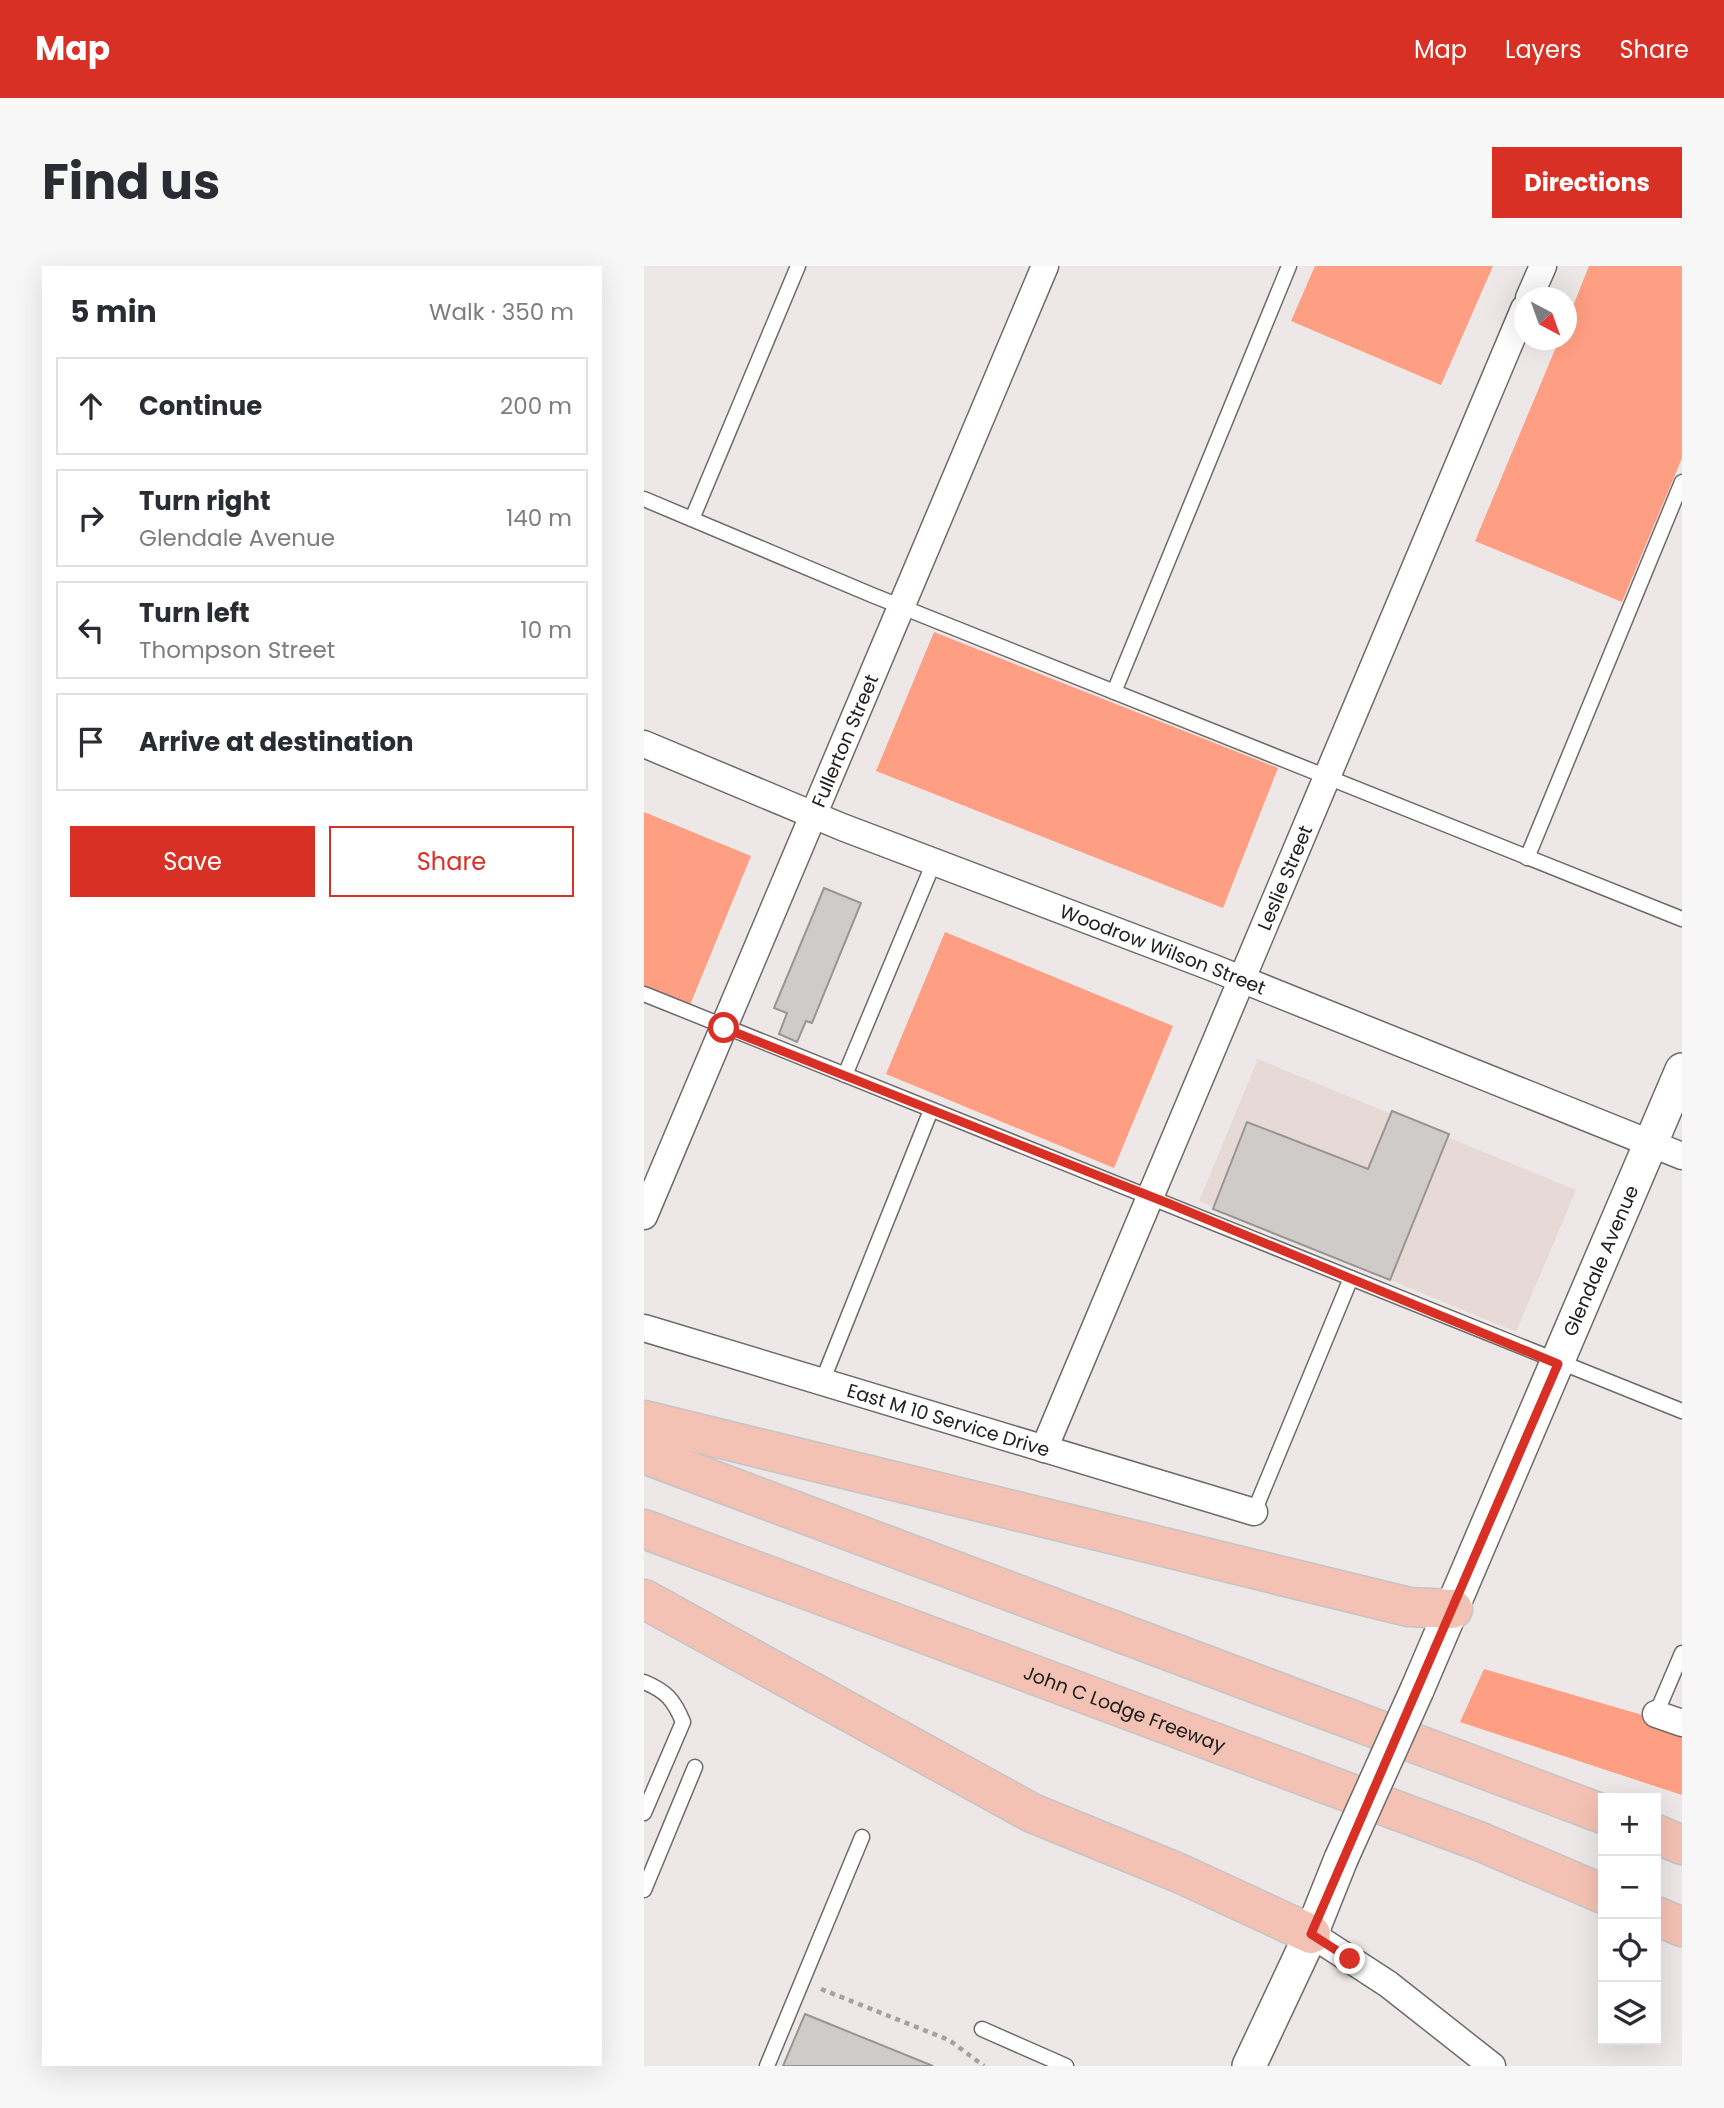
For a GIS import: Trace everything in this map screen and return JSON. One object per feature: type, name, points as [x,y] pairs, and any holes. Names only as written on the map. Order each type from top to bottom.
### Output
[{"type":"highway","points":[[644,1420],[1409,1607],[1453,1609]]},
{"type":"highway","points":[[644,1454],[1598,1812]]},
{"type":"highway","name":"John C Lodge Freeway","points":[[644,1529],[1481,1842],[1598,1892]]},
{"type":"highway","points":[[644,1599],[1032,1813],[1179,1873],[1311,1934]]},
{"type":"highway","points":[[1661,1836],[1682,1845]]},
{"type":"highway","points":[[1661,1918],[1682,1927]]},
{"type":"street","name":"Fullerton Street","points":[[644,1216],[811,814],[1045,266]]},
{"type":"street","points":[[1534,287],[1543,266]]},
{"type":"street","name":"Leslie Street","points":[[1044,1449],[1514,333]]},
{"type":"street","name":"Woodrow Wilson Street","points":[[644,744],[811,814],[1242,979],[1667,1150]]},
{"type":"street","name":"Glendale Avenue","points":[[1249,2066],[1311,1934],[1341,1859],[1453,1609],[1558,1364],[1667,1150],[1682,1070]]},
{"type":"street","name":"East M 10 Service Drive","points":[[644,1328],[1254,1512]]},
{"type":"street","points":[[1656,1714],[1682,1723]]},
{"type":"street","points":[[1311,1934],[1388,1984],[1492,2066]]},
{"type":"lane","points":[[692,519],[798,266]]},
{"type":"lane","points":[[1114,692],[1289,266]]},
{"type":"lane","points":[[1527,858],[1682,482]]},
{"type":"lane","points":[[644,499],[1114,692],[1682,919]]},
{"type":"lane","points":[[845,1075],[934,862]]},
{"type":"lane","points":[[644,994],[1558,1364],[1682,1411]]},
{"type":"lane","points":[[822,1382],[931,1110]]},
{"type":"lane","points":[[1254,1512],[1265,1492],[1351,1279]]},
{"type":"lane","points":[[1656,1714],[1682,1653]]},
{"type":"lane","points":[[644,1682],[659,1688],[674,1700],[684,1721],[644,1813]]},
{"type":"lane","points":[[644,1890],[695,1767]]},
{"type":"lane","points":[[767,2066],[862,1837]]},
{"type":"lane","points":[[982,2029],[1066,2066]]},
{"type":"path","points":[[820,1989],[949,2040],[984,2066]]},
{"type":"shaded area","points":[[1315,266],[1493,266],[1441,385],[1291,321]]},
{"type":"shaded area","points":[[1589,266],[1682,266],[1682,458],[1622,602],[1475,541],[1555,350],[1577,350],[1577,296]]},
{"type":"shaded area","points":[[934,632],[1278,768],[1223,908],[876,771]]},
{"type":"shaded area","points":[[644,812],[751,856],[690,1005],[644,986]]},
{"type":"shaded area","points":[[945,932],[1173,1026],[1114,1168],[886,1074]]},
{"type":"shaded area","points":[[1258,1059],[1576,1190],[1516,1332],[1199,1201]]},
{"type":"shaded area","points":[[1484,1669],[1639,1714],[1682,1731],[1682,1795],[1460,1722]]},
{"type":"building","points":[[824,888],[861,903],[812,1023],[806,1021],[797,1042],[779,1034],[787,1013],[774,1008]]},
{"type":"building","points":[[1392,1111],[1449,1134],[1390,1280],[1213,1209],[1247,1122],[1368,1169]]},
{"type":"building","points":[[805,2014],[933,2066],[783,2066]]},
{"type":"route","points":[[724,1028],[1170,1204],[1558,1364],[1453,1609],[1341,1859],[1311,1934],[1350,1959]]}]
